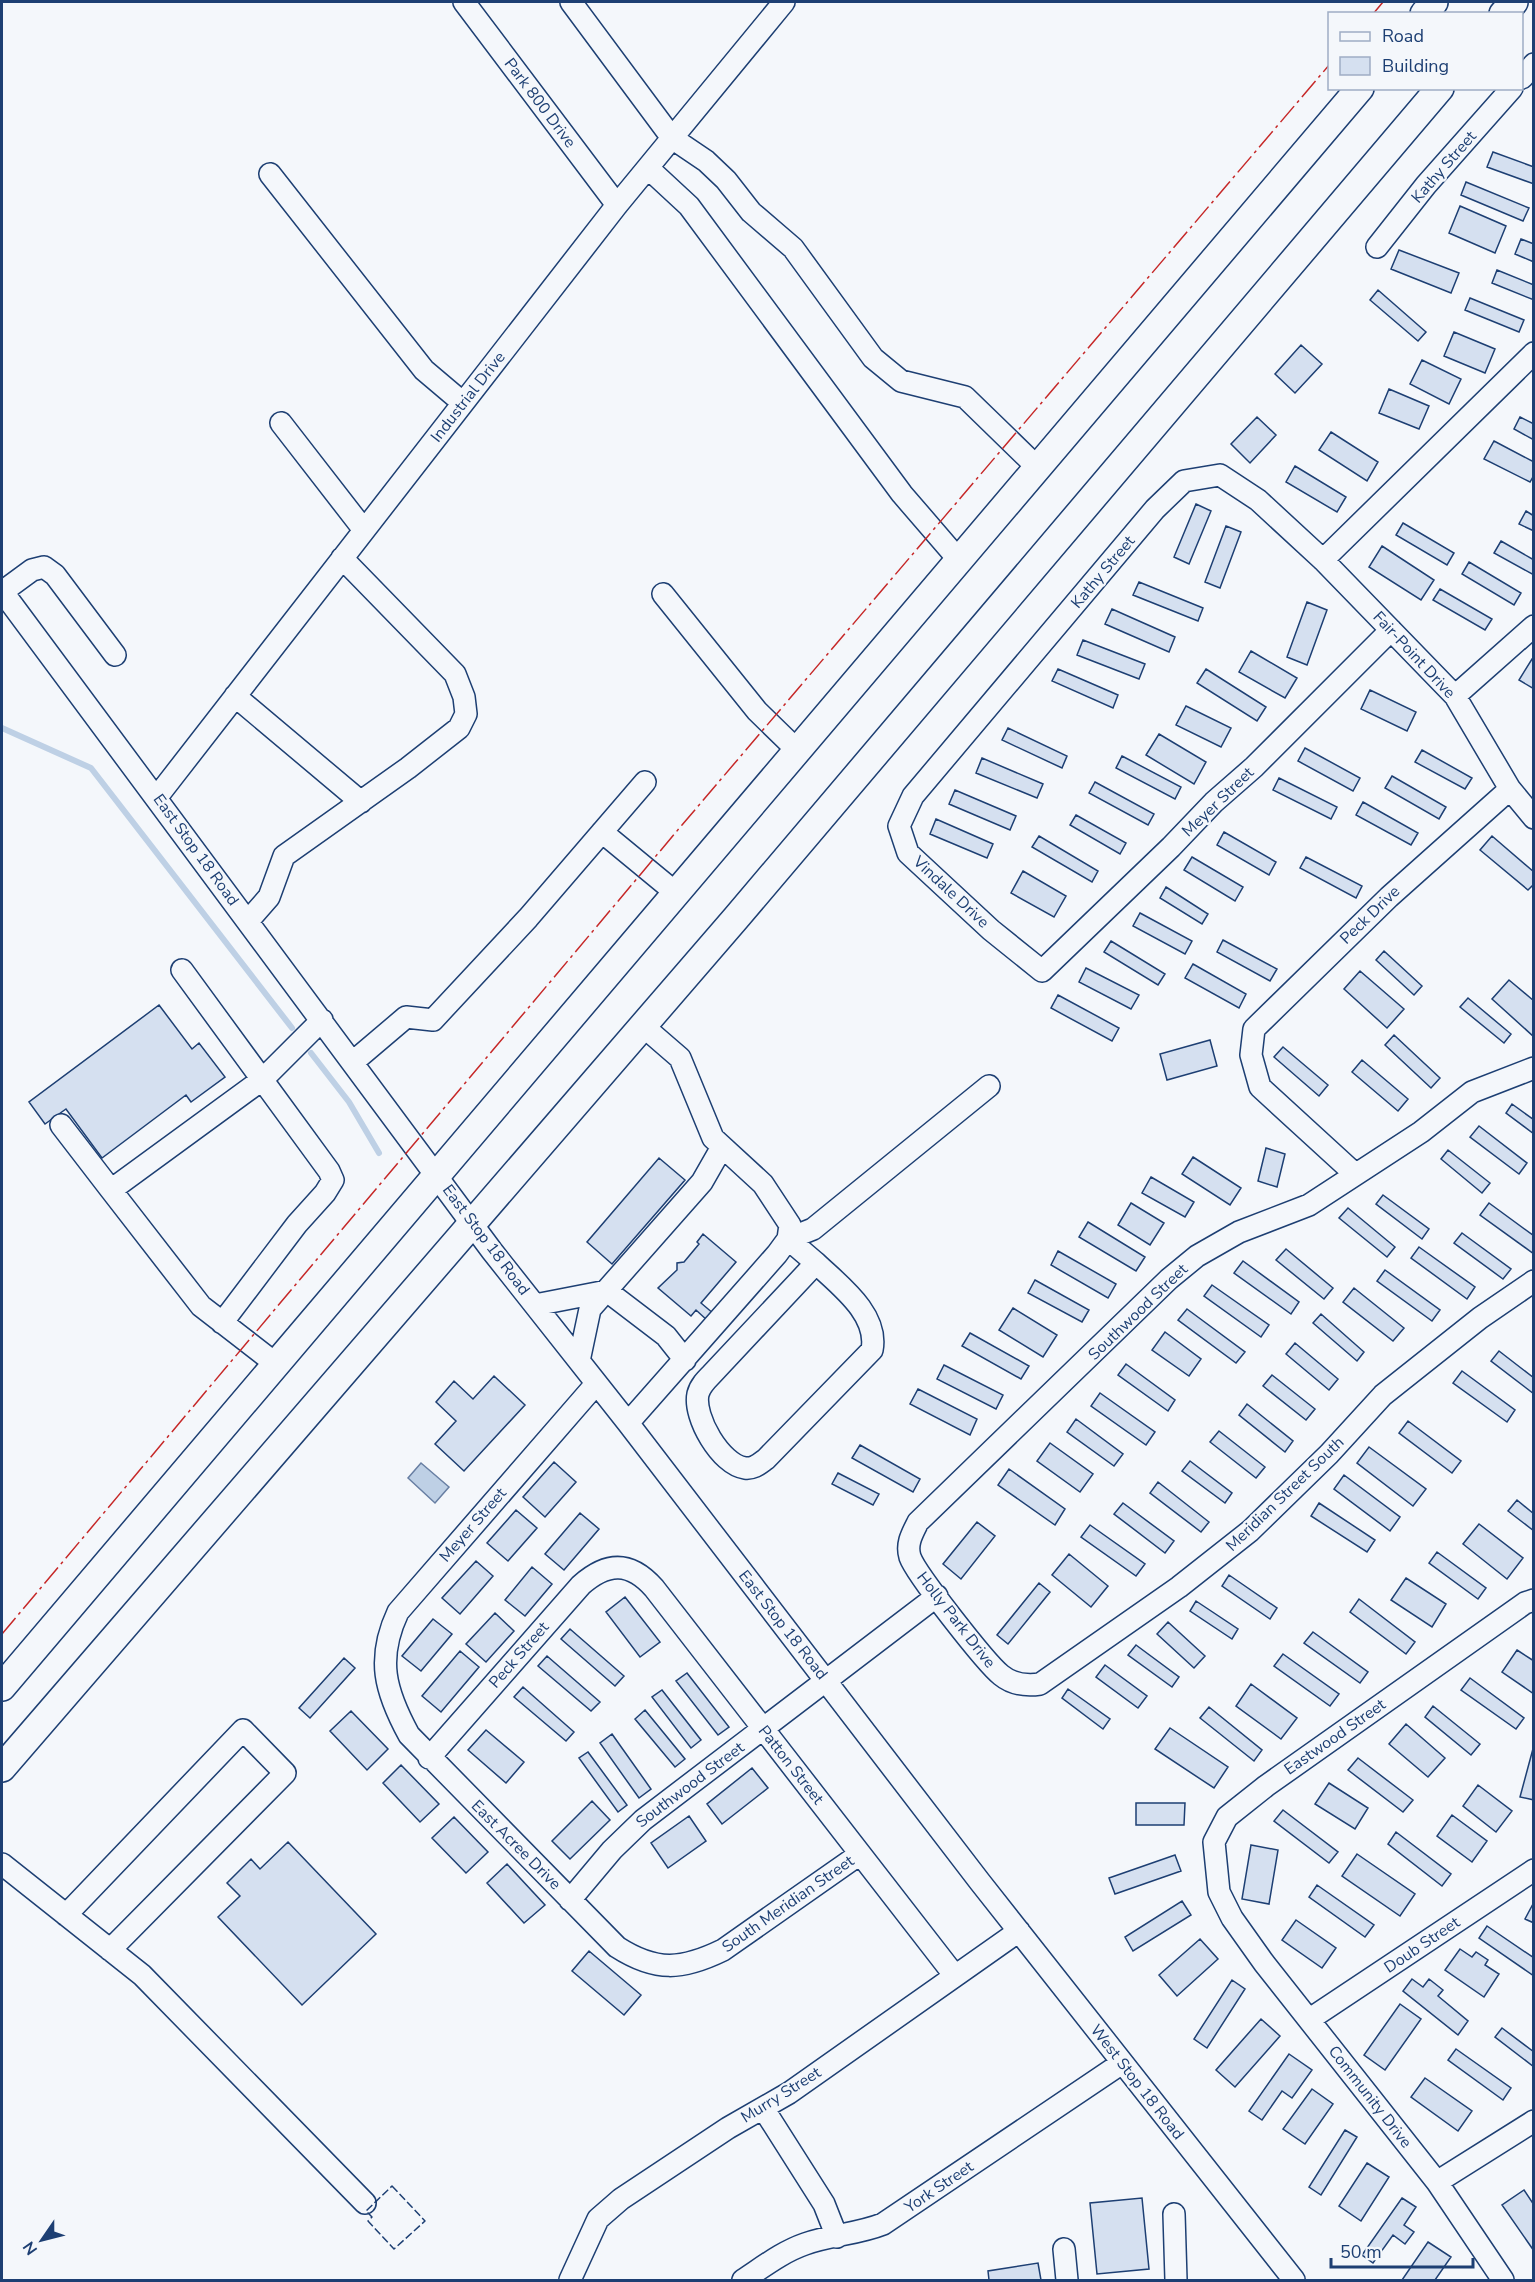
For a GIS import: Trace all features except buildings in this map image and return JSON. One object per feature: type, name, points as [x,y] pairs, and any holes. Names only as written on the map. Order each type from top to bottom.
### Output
[{"type":"main road","points":[[2,1687],[1036,466],[1358,90]]},
{"type":"main road","points":[[2,1768],[643,1026],[1438,90]]},
{"type":"street","name":"Park 800 Drive","points":[[464,2],[617,205]]},
{"type":"street","points":[[571,2],[672,138],[706,160],[726,180],[751,212],[793,248],[873,358],[885,370],[915,386],[965,397],[1036,466]]},
{"type":"street","name":"Industrial Drive","points":[[157,797],[617,205],[784,2]]},
{"type":"street","points":[[1523,76],[1533,64]]},
{"type":"street","name":"Kathy Street","points":[[1377,247],[1426,185],[1510,90]]},
{"type":"street","points":[[648,168],[689,206],[902,494],[958,559]]},
{"type":"street","points":[[270,174],[424,370],[463,403]]},
{"type":"street","points":[[1323,560],[1533,353]]},
{"type":"street","points":[[281,423],[364,530]]},
{"type":"street","name":"Kathy Street","points":[[914,796],[1155,509],[1184,481],[1220,474],[1258,500],[1323,560]]},
{"type":"street","points":[[248,921],[269,897],[284,856],[361,802],[459,728],[466,714],[464,697],[455,674],[342,558]]},
{"type":"street","name":"Fair-Point Drive","points":[[1323,560],[1455,696],[1510,789],[1533,818]]},
{"type":"street","points":[[2,591],[32,570],[44,567],[55,575],[115,655]]},
{"type":"street","name":"East Stop 18 Road","points":[[2,591],[473,1224],[980,1882]]},
{"type":"street","points":[[663,594],[757,711],[797,750]]},
{"type":"street","points":[[1455,696],[1533,626]]},
{"type":"street","name":"Meyer Street","points":[[1042,971],[1171,847],[1214,802],[1254,767],[1391,630]]},
{"type":"street","points":[[235,696],[361,802]]},
{"type":"street","points":[[353,1062],[406,1017],[433,1020],[528,918],[645,782]]},
{"type":"street","name":"Peck Drive","points":[[1355,1174],[1260,1087],[1251,1054],[1254,1029],[1389,897],[1510,789]]},
{"type":"street","name":"Vindale Drive","points":[[914,796],[899,826],[908,853],[991,930],[1042,971]]},
{"type":"street","points":[[602,832],[676,893]]},
{"type":"street","points":[[182,970],[263,1079],[329,1171],[333,1180],[222,1323]]},
{"type":"street","points":[[111,1191],[263,1079],[322,1020]]},
{"type":"street","points":[[643,1026],[680,1058],[713,1138],[768,1191],[790,1225],[788,1239]]},
{"type":"street","name":"Southwood Street","points":[[909,1540],[918,1522],[1197,1256],[1239,1232],[1309,1205],[1421,1132],[1472,1092],[1533,1068]]},
{"type":"street","points":[[628,1423],[788,1239],[813,1229],[989,1086]]},
{"type":"street","points":[[61,1125],[201,1306],[276,1364]]},
{"type":"street","points":[[579,1361],[590,1309],[702,1182],[722,1147]]},
{"type":"street","points":[[788,1239],[816,1263],[858,1304],[871,1327],[874,1338],[872,1350],[760,1463],[744,1468],[724,1457],[705,1429],[698,1403],[698,1392],[711,1375],[816,1263]]},
{"type":"street","name":"Meridian Street South","points":[[1022,1686],[1040,1684],[1061,1671],[1179,1587],[1250,1531],[1329,1454],[1383,1395],[1480,1318],[1533,1281]]},
{"type":"street","points":[[535,1305],[607,1291],[666,1336],[685,1360]]},
{"type":"street","name":"Meyer Street","points":[[386,1681],[384,1654],[388,1633],[398,1612],[597,1383]]},
{"type":"street","name":"Holly Park Drive","points":[[909,1540],[910,1556],[915,1568],[986,1660],[1002,1676],[1022,1686]]},
{"type":"street","name":"Patton Street","points":[[618,1567],[633,1569],[643,1575],[955,1976]]},
{"type":"street","name":"Peck Street","points":[[429,1758],[581,1585],[604,1570],[618,1567]]},
{"type":"street","name":"Southwood Street","points":[[570,1900],[612,1850],[636,1826],[937,1596]]},
{"type":"street","name":"Eastwood Street","points":[[1232,1918],[1219,1892],[1215,1866],[1214,1842],[1227,1816],[1525,1602],[1533,1600]]},
{"type":"street","name":"East Acree Drive","points":[[386,1681],[397,1712],[409,1735],[429,1758],[617,1947],[635,1958],[658,1966],[682,1965]]},
{"type":"street","points":[[66,1915],[243,1730],[285,1773],[110,1950]]},
{"type":"street","name":"South Meridian Street","points":[[682,1965],[703,1960],[723,1950],[860,1854]]},
{"type":"street","points":[[2,1864],[142,1975],[365,2203]]},
{"type":"street","name":"Doub Street","points":[[1310,2019],[1533,1870]]},
{"type":"street","name":"West Stop 18 Road","points":[[980,1882],[1294,2280]]},
{"type":"street","name":"Community Drive","points":[[1232,1918],[1264,1963],[1437,2182],[1503,2280]]},
{"type":"street","name":"Murry Street","points":[[570,2280],[598,2218],[621,2199],[728,2127],[789,2093],[1019,1931]]},
{"type":"street","name":"York Street","points":[[743,2280],[782,2255],[806,2244],[883,2224],[1122,2063]]},
{"type":"street","points":[[763,2108],[824,2204],[837,2237]]},
{"type":"street","points":[[1437,2182],[1533,2121]]},
{"type":"street","points":[[1174,2214],[1176,2280]]},
{"type":"street","points":[[1064,2249],[1067,2280]]},
{"type":"water","points":[[421,1463],[449,1487],[435,1503],[408,1478]]},
{"type":"waterway","points":[[2,728],[91,768],[292,1028]]},
{"type":"waterway","points":[[311,1053],[349,1102],[379,1153]]},
{"type":"fence","points":[[392,2186],[425,2221],[394,2249],[368,2221],[372,2217],[366,2211],[392,2186]]},
{"type":"power","points":[[1375,12],[1383,2]]},
{"type":"power","points":[[2,1634],[682,825],[1328,66]]}]
